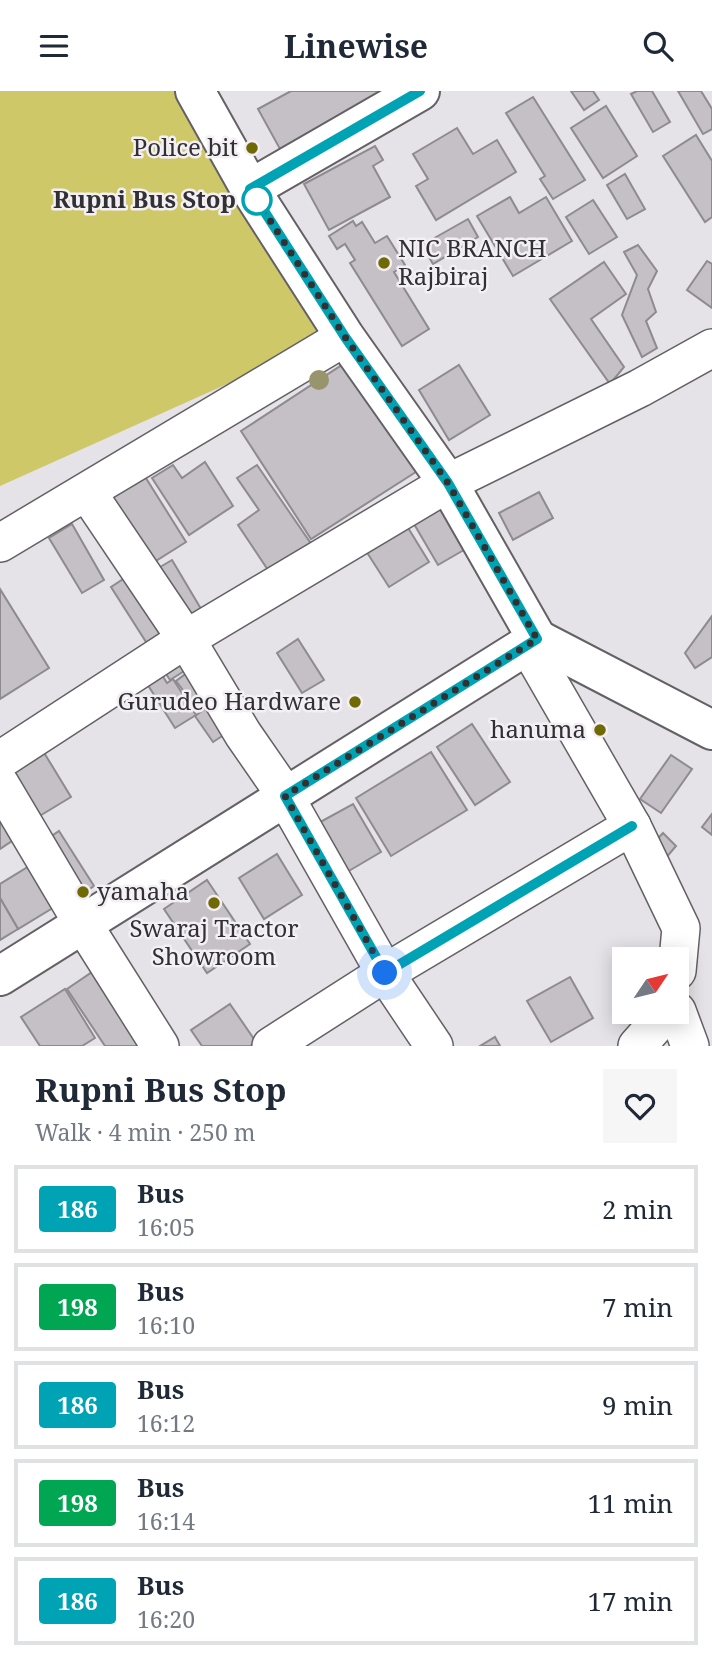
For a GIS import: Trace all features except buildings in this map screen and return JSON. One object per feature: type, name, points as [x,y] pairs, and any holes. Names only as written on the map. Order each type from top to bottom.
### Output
[{"type":"main road","points":[[195,91],[250,189],[345,337],[448,483],[532,641],[712,730]]},
{"type":"main road","points":[[250,189],[420,91]]},
{"type":"main road","points":[[0,976],[532,641]]},
{"type":"street","points":[[0,543],[345,337]]},
{"type":"street","points":[[0,761],[187,639],[448,483],[640,388],[712,348]]},
{"type":"street","points":[[87,492],[187,639],[243,734],[285,796],[385,973],[434,1046]]},
{"type":"street","points":[[532,641],[632,826],[681,928],[679,947]]},
{"type":"street","points":[[0,784],[83,924],[160,1046]]},
{"type":"street","points":[[271,1046],[385,973],[632,826]]},
{"type":"street","points":[[637,1046],[656,1024]]},
{"type":"street","points":[[682,1024],[690,1046]]},
{"type":"shaded area","points":[[0,91],[180,91],[327,339],[0,486]]},
{"type":"bus line","name":"186","points":[[420,91],[250,189],[345,337],[448,483],[537,639],[285,796],[385,973],[632,826]]},
{"type":"place","name":"Police bit","points":[[252,148]]},
{"type":"place","name":"Rupni Bus Stop","points":[[257,200]]},
{"type":"place","name":"NIC BRANCH Rajbiraj","points":[[384,263]]},
{"type":"place","name":"Gurudeo Hardware","points":[[355,702]]},
{"type":"place","name":"hanuma","points":[[600,730]]},
{"type":"place","name":"yamaha","points":[[83,892]]},
{"type":"place","name":"Swaraj Tractor Showroom","points":[[214,903]]},
{"type":"route","points":[[257,200],[345,337],[448,483],[537,639],[285,796],[385,973]]}]
